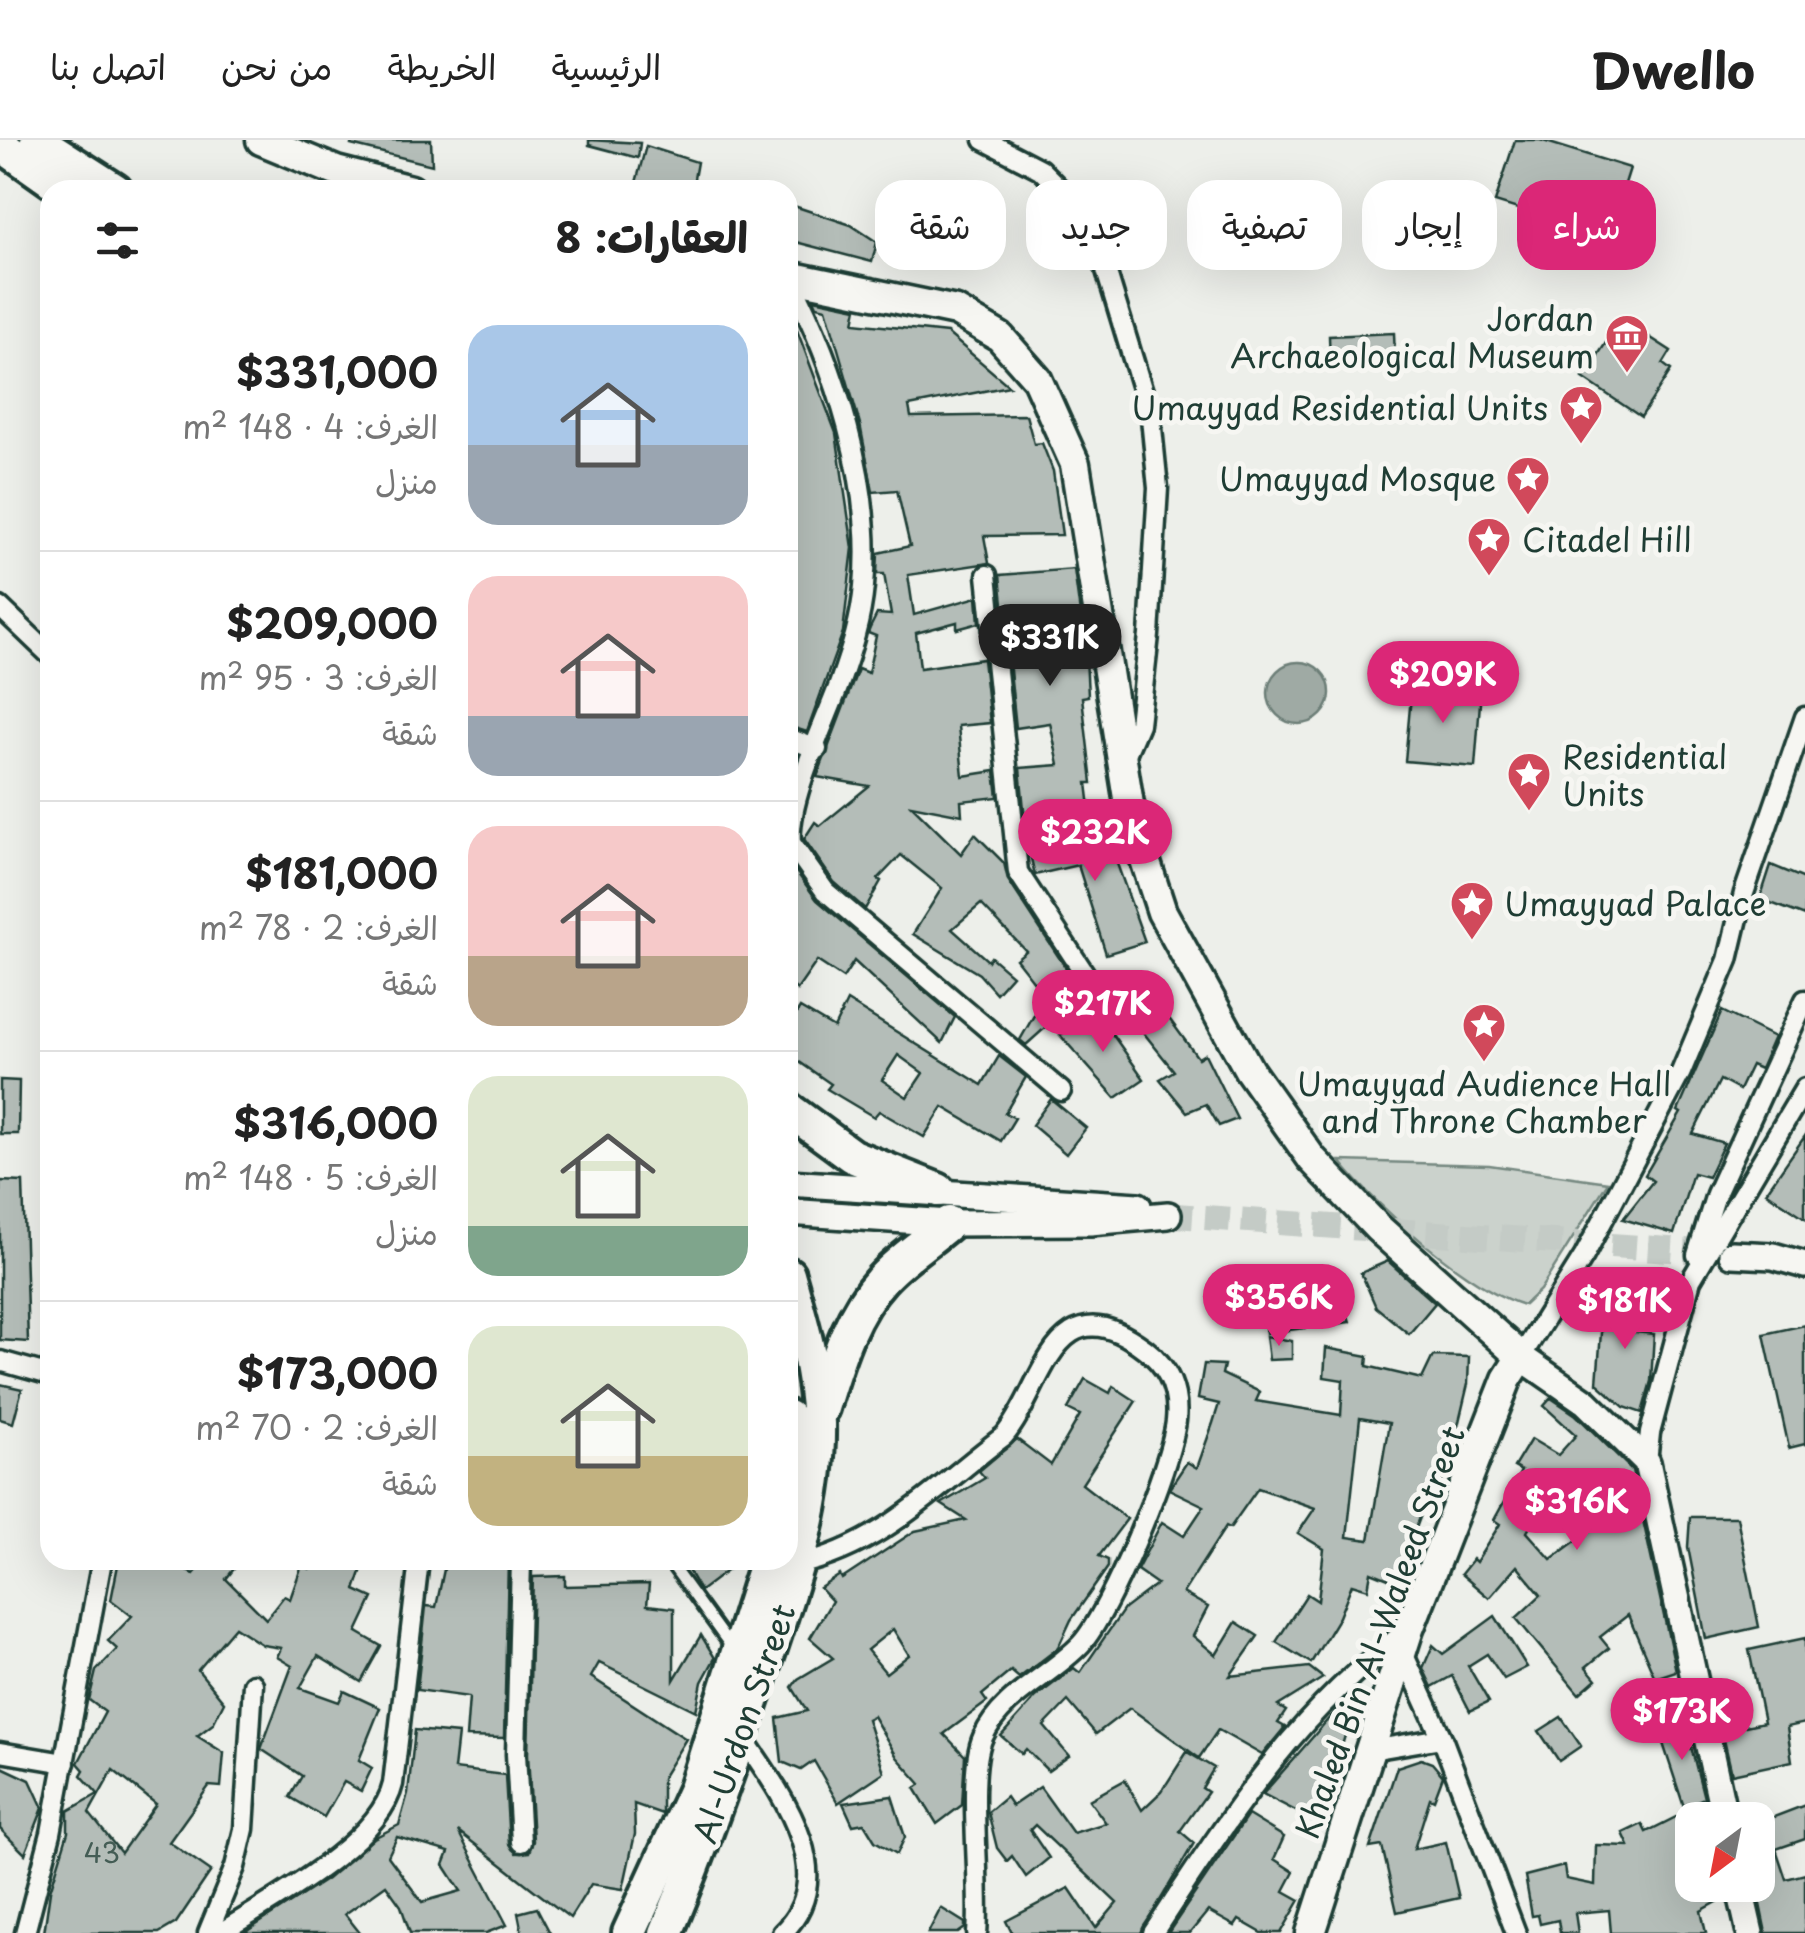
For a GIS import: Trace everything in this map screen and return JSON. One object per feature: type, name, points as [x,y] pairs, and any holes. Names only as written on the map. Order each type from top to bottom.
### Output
[{"type":"highway","points":[[37,140],[99,180]]},
{"type":"highway","points":[[0,144],[50,180]]},
{"type":"highway","points":[[798,1116],[852,1156],[938,1190]]},
{"type":"highway","points":[[803,1419],[864,1302],[903,1259],[950,1223]]},
{"type":"highway","name":"Al-Urdon Street","points":[[798,1310],[812,1361],[798,1453]]},
{"type":"highway","name":"Al-Urdon Street","points":[[628,1933],[695,1789],[740,1657],[778,1570]]},
{"type":"highway","name":"Al-Urdon Street","points":[[668,1933],[741,1735],[780,1570]]},
{"type":"main road","points":[[261,140],[336,170],[374,180]]},
{"type":"main road","points":[[798,278],[956,311],[1000,337],[1037,379],[1075,464],[1131,817],[1140,853],[1174,935],[1249,1070],[1312,1159],[1367,1218],[1521,1357],[1586,1402],[1647,1462],[1721,1802]]},
{"type":"main road","points":[[798,1183],[1146,1206],[1164,1215],[1090,1222],[950,1223],[798,1213]]},
{"type":"main road","points":[[1732,1254],[1774,1256],[1805,1265]]},
{"type":"main road","name":"Khaled Bin Al-Waleed Street","points":[[1310,1933],[1406,1641],[1508,1379],[1521,1357]]},
{"type":"main road","points":[[1743,1902],[1750,1933]]},
{"type":"street","points":[[984,140],[1051,177],[1086,222],[1151,418],[1158,488],[1149,635],[1139,724],[1123,761]]},
{"type":"street","points":[[798,294],[840,408],[858,485],[864,542],[864,584],[855,637],[798,810]]},
{"type":"street","points":[[986,576],[1021,880],[1104,1003]]},
{"type":"street","points":[[0,606],[40,645]]},
{"type":"street","points":[[1521,1357],[1584,1256],[1687,1058],[1728,960],[1744,892],[1805,717]]},
{"type":"street","points":[[798,742],[817,749]]},
{"type":"street","points":[[798,856],[825,890],[1062,1091]]},
{"type":"street","points":[[1647,1462],[1650,1433],[1716,1194],[1805,1000]]},
{"type":"street","points":[[1691,1280],[1755,1166],[1805,1088]]},
{"type":"street","points":[[1737,1150],[1755,1166]]},
{"type":"street","points":[[798,1559],[856,1547],[896,1524],[1004,1436],[1017,1420],[1056,1342],[1074,1332],[1093,1328],[1123,1337],[1143,1347],[1171,1376],[1176,1418],[1173,1434],[1149,1510],[1100,1615],[1084,1641],[1004,1707],[983,1737],[976,1771],[977,1933]]},
{"type":"street","points":[[0,1361],[40,1372]]},
{"type":"street","points":[[25,1933],[65,1763],[100,1570]]},
{"type":"street","points":[[220,1933],[342,1850],[384,1810],[393,1784],[417,1570]]},
{"type":"street","points":[[521,1570],[516,1754],[521,1842]]},
{"type":"street","points":[[1153,1933],[1300,1724],[1334,1689],[1406,1641],[1516,1933]]},
{"type":"street","points":[[208,1933],[240,1848],[253,1684]]},
{"type":"street","points":[[741,1735],[781,1794],[807,1860],[802,1899],[782,1933]]},
{"type":"street","points":[[1371,1750],[1442,1738]]},
{"type":"street","points":[[0,1752],[65,1763]]},
{"type":"lane","points":[[1015,840],[1131,817]]},
{"type":"lane","points":[[675,1570],[740,1657]]},
{"type":"shaded area","points":[[1299,662],[1321,671],[1330,693],[1321,715],[1299,724],[1277,715],[1268,693],[1277,671]]},
{"type":"shaded area","points":[[1340,1161],[1489,1165],[1608,1182],[1540,1290],[1524,1305],[1477,1282],[1424,1244]]},
{"type":"building","points":[[352,140],[431,140],[432,165],[351,145]]},
{"type":"building","points":[[589,140],[640,143],[638,158],[589,145]]},
{"type":"building","points":[[1515,140],[1540,140],[1630,168],[1626,180],[1517,180],[1517,209],[1497,203]]},
{"type":"building","points":[[646,146],[697,162],[694,180],[637,180]]},
{"type":"building","points":[[798,207],[851,225],[875,241],[872,262],[798,243]]},
{"type":"building","points":[[814,299],[857,308],[854,323],[947,333],[1009,386],[909,406],[911,417],[1026,415],[1034,444],[1042,443],[1053,471],[1062,535],[984,536],[989,563],[908,575],[914,615],[977,597],[979,623],[957,629],[957,622],[916,633],[920,668],[983,659],[990,723],[958,726],[963,776],[995,771],[998,797],[961,801],[962,815],[911,805],[961,854],[975,834],[1004,863],[1008,880],[1083,994],[1026,1045],[1020,1040],[1045,996],[1016,959],[1026,951],[981,904],[952,929],[988,961],[991,957],[1012,975],[996,993],[979,974],[913,934],[942,888],[901,855],[878,879],[881,881],[865,909],[834,882],[804,839],[815,822],[820,826],[869,786],[817,777],[858,669],[868,673],[876,636],[868,633],[870,628],[877,614],[891,615],[884,574],[877,574],[878,553],[910,546],[897,490],[873,492],[860,424],[826,308],[817,306]]},
{"type":"building","name":"Jordan Archaeological Museum","points":[[1634,327],[1671,351],[1663,364],[1671,370],[1641,417],[1583,378],[1613,332],[1625,340]]},
{"type":"building","points":[[798,333],[836,433],[853,548],[843,632],[807,732],[798,729]]},
{"type":"building","points":[[1394,333],[1395,359],[1330,363],[1329,336]]},
{"type":"building","points":[[1074,569],[1086,657],[1088,696],[1082,697],[1092,783],[1087,783],[1091,816],[1026,830],[1020,768],[1059,765],[1050,723],[1016,728],[1000,575]]},
{"type":"building","points":[[1412,685],[1481,690],[1475,767],[1405,761]]},
{"type":"building","points":[[1105,830],[1145,942],[1106,954],[1078,865],[1035,875],[1028,846]]},
{"type":"building","points":[[1771,865],[1805,879],[1805,916],[1760,899]]},
{"type":"building","points":[[798,874],[817,900],[955,1017],[942,1043],[854,961],[843,978],[817,961],[798,989]]},
{"type":"building","points":[[1146,987],[1198,1058],[1205,1054],[1237,1119],[1219,1126],[1206,1104],[1187,1112],[1160,1079],[1174,1071],[1119,1002]]},
{"type":"building","points":[[847,1001],[982,1085],[999,1056],[1026,1077],[1005,1113],[1015,1118],[1001,1141],[943,1107],[924,1137],[879,1111],[874,1117],[827,1089],[831,1084],[798,1061],[800,1008],[834,1028]],"holes":[[[898,1055],[923,1073],[907,1097],[882,1080]]]},
{"type":"building","points":[[1722,1011],[1774,1037],[1760,1069],[1751,1065],[1739,1090],[1720,1080],[1693,1134],[1724,1143],[1708,1177],[1693,1173],[1674,1234],[1623,1219],[1653,1181],[1645,1175],[1681,1113],[1678,1111]]},
{"type":"building","points":[[1098,1014],[1144,1079],[1116,1098],[1060,1035]]},
{"type":"building","points":[[0,1080],[19,1081],[18,1134],[0,1134]]},
{"type":"building","points":[[1051,1099],[1086,1128],[1066,1154],[1032,1125]]},
{"type":"building","points":[[1805,1136],[1805,1218],[1766,1192]]},
{"type":"building","points":[[0,1181],[23,1182],[28,1342],[0,1340]]},
{"type":"building","points":[[1388,1261],[1435,1303],[1409,1334],[1376,1307],[1361,1273]]},
{"type":"building","points":[[1624,1283],[1639,1288],[1636,1298],[1642,1301],[1634,1332],[1654,1334],[1651,1381],[1642,1413],[1624,1407],[1597,1383],[1606,1305],[1612,1307]]},
{"type":"building","points":[[1343,1299],[1350,1322],[1322,1326],[1318,1309]]},
{"type":"building","points":[[1264,1317],[1312,1317],[1313,1327],[1266,1333]]},
{"type":"building","points":[[1805,1325],[1805,1444],[1789,1448],[1764,1334]]},
{"type":"building","points":[[1266,1336],[1292,1341],[1292,1359],[1269,1360]]},
{"type":"building","points":[[1326,1348],[1368,1356],[1367,1366],[1422,1379],[1433,1356],[1469,1357],[1468,1384],[1453,1447],[1448,1445],[1441,1487],[1432,1485],[1396,1582],[1371,1572],[1368,1589],[1352,1584],[1339,1617],[1311,1663],[1276,1642],[1307,1594],[1318,1601],[1324,1549],[1298,1533],[1315,1508],[1258,1488],[1230,1528],[1226,1526],[1183,1593],[1208,1607],[1193,1636],[1216,1655],[1236,1622],[1258,1636],[1230,1676],[1309,1667],[1323,1678],[1278,1706],[1286,1711],[1278,1723],[1285,1727],[1262,1755],[1218,1730],[1199,1758],[1130,1708],[1096,1734],[1068,1701],[1044,1726],[1069,1756],[1048,1771],[1026,1749],[1022,1754],[1001,1736],[1036,1697],[1074,1668],[1080,1673],[1124,1609],[1157,1584],[1137,1570],[1162,1522],[1184,1536],[1204,1506],[1169,1489],[1187,1462],[1197,1468],[1219,1404],[1198,1399],[1204,1364],[1224,1365],[1222,1374],[1260,1392],[1256,1401],[1341,1415],[1343,1380],[1324,1377]],"holes":[[[1360,1418],[1389,1423],[1369,1540],[1347,1537]]]},
{"type":"building","points":[[1085,1379],[1110,1393],[1113,1386],[1136,1401],[1082,1484],[1127,1519],[1099,1556],[1108,1560],[1108,1567],[1071,1620],[1058,1648],[1019,1678],[1011,1671],[982,1695],[987,1702],[944,1734],[965,1756],[962,1805],[937,1824],[915,1788],[921,1784],[897,1757],[873,1716],[867,1719],[884,1772],[838,1803],[814,1761],[801,1770],[782,1762],[777,1718],[807,1711],[792,1687],[798,1679],[833,1658],[810,1638],[832,1601],[820,1588],[840,1575],[842,1579],[915,1531],[966,1520],[941,1504],[985,1478],[979,1471],[1017,1439],[1051,1465],[1080,1415],[1068,1409]],"holes":[[[893,1629],[909,1655],[886,1673],[867,1650]]]},
{"type":"building","points":[[0,1384],[22,1389],[13,1423],[0,1419]]},
{"type":"building","points":[[1551,1398],[1576,1415],[1632,1470],[1676,1671],[1655,1678],[1628,1615],[1600,1637],[1609,1648],[1586,1667],[1596,1679],[1579,1694],[1516,1618],[1541,1595],[1517,1566],[1489,1598],[1461,1574],[1473,1559],[1476,1562],[1500,1524],[1494,1520],[1521,1471],[1514,1467],[1531,1439],[1558,1455],[1576,1435],[1544,1406]],"holes":[[[1553,1486],[1576,1500],[1592,1529],[1551,1559],[1527,1532]]]},
{"type":"building","points":[[1690,1517],[1737,1517],[1759,1627],[1706,1639],[1688,1547]]},
{"type":"building","points":[[117,1570],[184,1570],[194,1574],[197,1570],[233,1570],[226,1579],[266,1619],[284,1596],[290,1599],[300,1570],[362,1570],[355,1590],[373,1598],[357,1632],[381,1646],[361,1682],[318,1656],[300,1688],[339,1702],[344,1691],[380,1708],[359,1760],[372,1768],[361,1791],[344,1782],[324,1817],[290,1797],[302,1776],[261,1749],[292,1666],[277,1657],[281,1648],[263,1645],[235,1627],[198,1670],[224,1702],[213,1724],[197,1736],[224,1753],[221,1787],[209,1786],[169,1842],[211,1871],[176,1923],[159,1933],[44,1933],[50,1891],[68,1832],[68,1811],[98,1794],[81,1775],[84,1770],[78,1763],[105,1712],[89,1700],[96,1671],[117,1649],[108,1641],[132,1616],[111,1600]],"holes":[[[113,1770],[156,1804],[121,1853],[89,1813]]]},
{"type":"building","points":[[444,1570],[508,1570],[504,1738],[466,1737],[469,1697],[417,1690],[426,1606],[436,1607]]},
{"type":"building","points":[[688,1570],[728,1570],[700,1591]]},
{"type":"building","points":[[565,1576],[565,1586],[649,1584],[647,1605],[674,1608],[674,1680],[701,1635],[715,1658],[702,1682],[696,1711],[599,1663],[591,1677],[686,1739],[662,1778],[662,1814],[634,1804],[635,1834],[623,1889],[591,1884],[570,1918],[458,1831],[507,1925],[486,1933],[410,1933],[401,1906],[386,1885],[345,1914],[360,1933],[244,1933],[327,1879],[374,1838],[399,1825],[408,1793],[415,1730],[458,1734],[454,1769],[505,1775],[509,1844],[516,1853],[529,1852],[533,1841],[528,1754],[533,1577]],"holes":[[[397,1837],[449,1852],[444,1865],[461,1891],[422,1902],[388,1856]]]},
{"type":"building","points":[[1495,1616],[1527,1667],[1504,1679],[1487,1654],[1468,1666],[1489,1702],[1470,1711],[1452,1676],[1432,1687],[1423,1668],[1433,1645],[1443,1654]]},
{"type":"building","points":[[1805,1638],[1805,1723],[1787,1727],[1792,1761],[1732,1774],[1722,1731],[1764,1722],[1749,1650]]},
{"type":"building","points":[[1345,1700],[1354,1705],[1319,1823],[1263,1794]]},
{"type":"building","points":[[1561,1717],[1581,1746],[1559,1761],[1539,1731]]},
{"type":"building","points":[[1669,1721],[1678,1731],[1686,1727],[1704,1798],[1682,1802],[1657,1725]]},
{"type":"building","points":[[1187,1752],[1214,1768],[1202,1788],[1208,1792],[1180,1831],[1194,1843],[1141,1933],[1012,1933],[1006,1921],[1069,1888],[1096,1928],[1117,1903],[1035,1825],[1030,1830],[1049,1858],[1026,1877],[1012,1856],[1007,1861],[997,1848],[988,1812],[1006,1797],[1012,1806],[1040,1787],[1073,1833],[1106,1823],[1089,1800],[1125,1780],[1142,1810],[1162,1791]]},
{"type":"building","points":[[1421,1759],[1432,1763],[1443,1776],[1434,1800],[1430,1798],[1414,1849],[1446,1842],[1459,1898],[1397,1912],[1382,1846],[1370,1848],[1397,1767]]},
{"type":"building","points":[[0,1766],[30,1780],[43,1808],[25,1854],[0,1829]]},
{"type":"building","points":[[892,1796],[905,1837],[897,1854],[875,1841],[864,1823],[853,1825],[843,1803]]},
{"type":"building","points":[[1805,1805],[1805,1839],[1776,1849],[1786,1879],[1805,1874],[1805,1933],[1766,1933],[1760,1902],[1775,1902],[1775,1816]]},
{"type":"building","points":[[1248,1815],[1284,1837],[1274,1859],[1294,1872],[1284,1891],[1300,1900],[1281,1933],[1262,1933],[1239,1920],[1235,1926],[1208,1911],[1190,1933],[1168,1933]]},
{"type":"building","points":[[1675,1818],[1675,1902],[1717,1902],[1701,1911],[1706,1933],[1611,1933],[1609,1910],[1575,1913],[1578,1933],[1560,1933],[1558,1920],[1540,1924],[1538,1915],[1532,1916],[1525,1876],[1564,1866],[1566,1879],[1595,1885],[1596,1845],[1629,1846],[1623,1833],[1642,1824],[1646,1832]]},
{"type":"building","points":[[537,1908],[550,1933],[522,1933],[518,1913]]},
{"type":"building","points":[[941,1908],[965,1923],[965,1928],[958,1933],[928,1933]]},
{"type":"tunnel","points":[[1168,1215],[1721,1253]]},
{"type":"place","name":"Jordan Archaeological Museum","points":[[1627,374]]},
{"type":"place","name":"Umayyad Residential Units","points":[[1581,445]]},
{"type":"place","name":"Umayyad Mosque","points":[[1528,516]]},
{"type":"place","name":"Citadel Hill","points":[[1489,577]]},
{"type":"place","name":"Residential Units","points":[[1529,812]]},
{"type":"place","name":"Umayyad Palace","points":[[1472,941]]},
{"type":"place","name":"Umayyad Audience Hall and Throne Chamber","points":[[1484,1063]]}]
